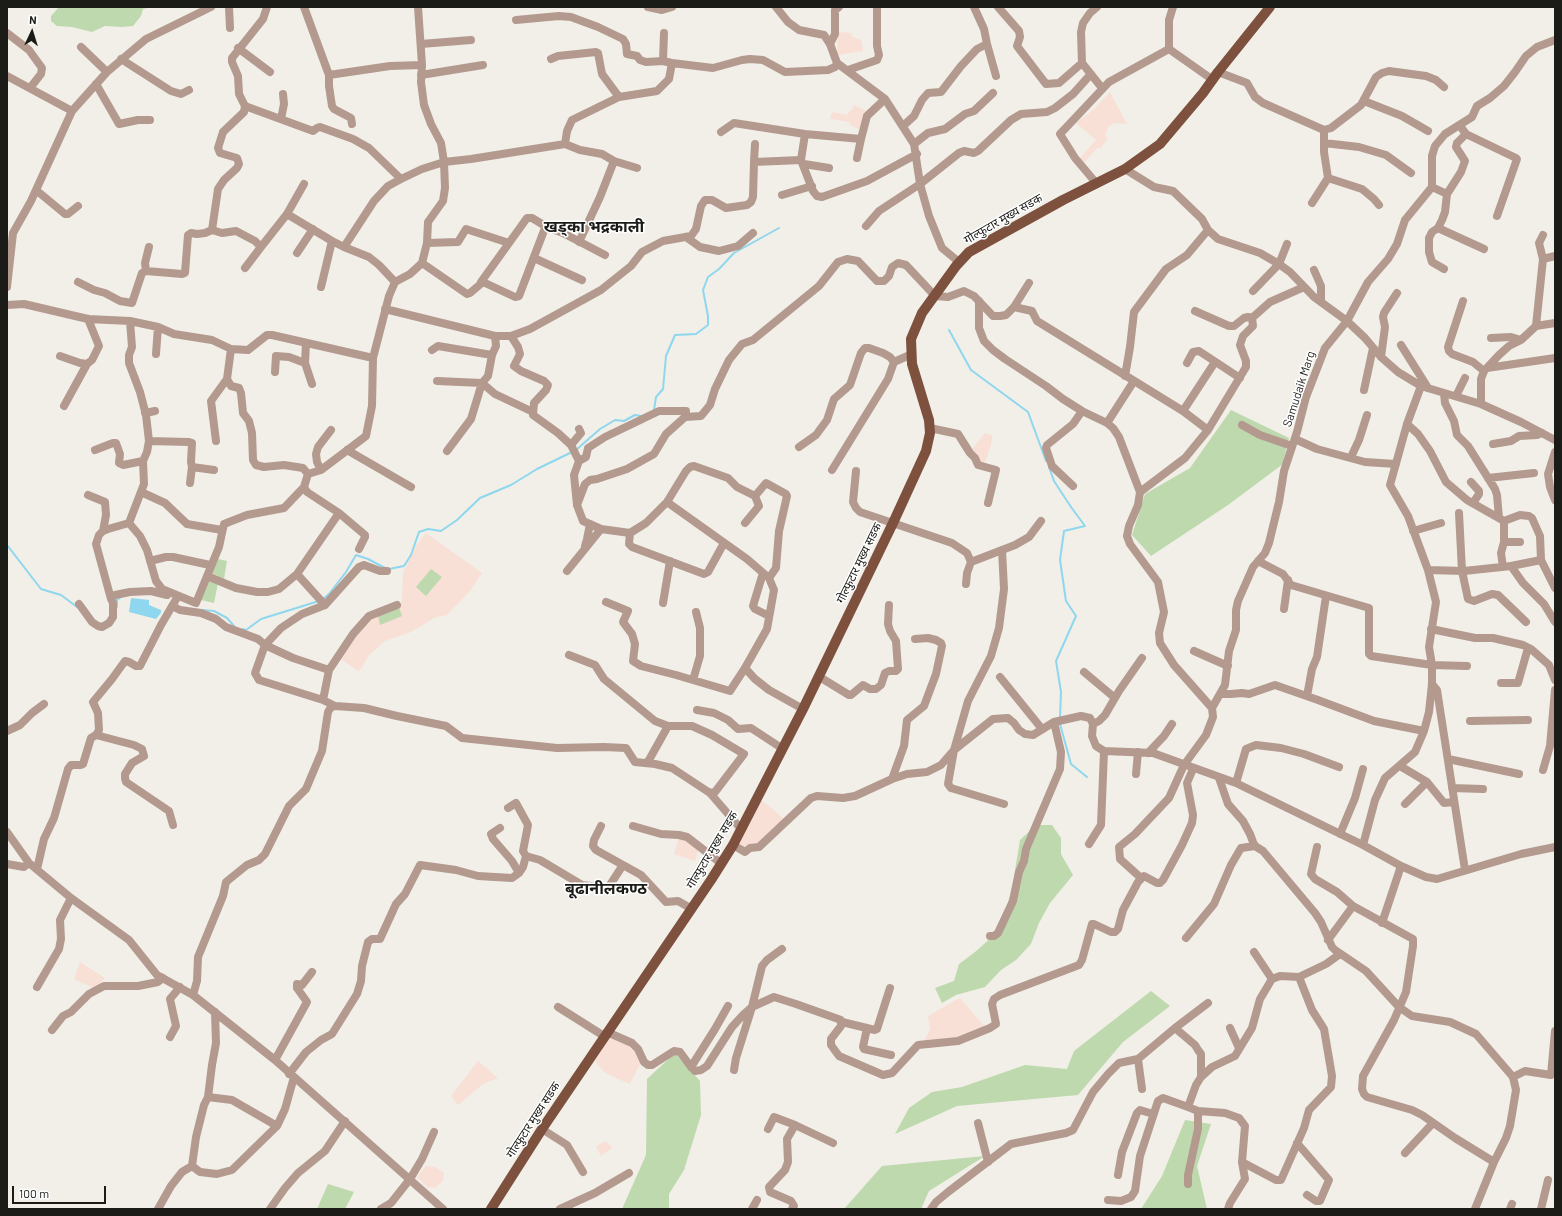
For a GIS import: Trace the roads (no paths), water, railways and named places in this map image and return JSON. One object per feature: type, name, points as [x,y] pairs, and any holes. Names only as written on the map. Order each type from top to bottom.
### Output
[{"type":"main road","name":"गोल्फुटार मुख्य सडक","points":[[491,1209],[605,1034],[722,864],[803,709],[893,523],[926,451],[930,428],[930,420],[912,364],[911,339],[922,313],[959,262],[969,252],[1063,200],[1125,170],[1160,144],[1270,7]]},
{"type":"street","points":[[7,288],[13,233],[36,190],[72,111],[107,72],[146,39],[211,7]]},
{"type":"street","points":[[229,7],[230,28]]},
{"type":"street","points":[[212,230],[218,188],[239,164],[237,158],[220,153],[218,148],[222,132],[244,112],[244,106],[239,94],[238,76],[232,62],[234,54],[238,48],[263,19],[266,7]]},
{"type":"street","points":[[304,7],[329,75],[332,106],[334,109],[351,118],[352,124]]},
{"type":"street","points":[[308,474],[321,470],[366,436],[372,406],[374,358],[385,309],[395,282],[410,274],[422,263],[427,243],[428,219],[444,199],[444,162],[441,143],[431,124],[424,105],[418,7]]},
{"type":"street","points":[[648,7],[662,10],[672,7]]},
{"type":"street","points":[[776,7],[788,22],[799,30],[824,35],[830,44],[837,63],[885,99],[914,144],[917,154],[920,184],[929,216],[942,248],[959,262]]},
{"type":"street","points":[[830,44],[835,34],[836,10],[838,7]]},
{"type":"street","points":[[848,70],[877,60],[879,55],[877,46],[877,7]]},
{"type":"street","points":[[974,7],[984,29],[996,76]]},
{"type":"street","points":[[998,7],[1020,31],[1017,46],[1046,84],[1059,83],[1082,63]]},
{"type":"street","points":[[1097,7],[1090,13],[1083,23],[1081,32],[1082,63],[1102,88]]},
{"type":"street","points":[[1168,49],[1169,20],[1173,7]]},
{"type":"street","points":[[516,20],[559,16],[571,17],[598,27],[623,39],[626,44],[627,54],[637,56],[640,60],[646,62],[663,61],[713,68],[742,60],[763,60],[785,72],[828,70],[836,67],[837,63]]},
{"type":"street","points":[[7,33],[29,50],[42,68],[41,74],[30,88]]},
{"type":"street","points":[[663,61],[664,33]]},
{"type":"street","points":[[421,44],[471,40]]},
{"type":"street","points":[[1447,194],[1432,187],[1432,156],[1435,146],[1445,134],[1460,126],[1472,117],[1478,106],[1504,86],[1526,56],[1537,47],[1555,40]]},
{"type":"street","points":[[903,126],[914,116],[922,100],[928,93],[941,92],[961,66],[977,49],[987,44]]},
{"type":"street","points":[[81,47],[107,72]]},
{"type":"street","points":[[238,48],[270,72]]},
{"type":"street","points":[[1168,49],[1212,80]]},
{"type":"street","points":[[1097,184],[1075,158],[1060,134],[1109,82],[1168,49]]},
{"type":"street","points":[[551,59],[558,56],[598,53],[602,74],[619,97]]},
{"type":"street","points":[[121,59],[171,91],[181,94],[189,90]]},
{"type":"street","points":[[566,144],[567,131],[572,120],[619,97],[657,91],[669,79],[672,63]]},
{"type":"street","points":[[329,75],[390,66],[422,65]]},
{"type":"street","points":[[421,75],[483,65]]},
{"type":"street","points":[[1218,72],[1247,83],[1255,97],[1263,103],[1324,130],[1331,128],[1364,102],[1376,77],[1382,73],[1389,71],[1426,76],[1436,80],[1444,87]]},
{"type":"street","points":[[866,226],[879,211],[920,184],[959,153],[964,151],[974,153],[978,151],[1011,120],[1021,114],[1047,112],[1056,108],[1073,94],[1091,74]]},
{"type":"street","points":[[7,76],[72,111]]},
{"type":"street","points":[[96,84],[118,124],[138,120],[150,120]]},
{"type":"street","points":[[914,144],[928,133],[945,129],[965,114],[974,110],[993,93]]},
{"type":"street","points":[[280,119],[284,104],[283,94]]},
{"type":"street","points":[[857,158],[867,116],[885,99]]},
{"type":"street","points":[[1364,102],[1402,116],[1428,131]]},
{"type":"street","points":[[244,106],[312,131],[320,127],[358,142],[369,148],[401,179]]},
{"type":"street","points":[[721,132],[734,123],[805,134],[861,139]]},
{"type":"street","points":[[1460,126],[1466,134],[1517,160],[1497,216]]},
{"type":"street","points":[[1312,203],[1328,178],[1324,130]]},
{"type":"street","points":[[805,134],[803,162],[813,191],[817,196],[822,197],[867,181],[917,154]]},
{"type":"street","points":[[1444,269],[1432,262],[1429,252],[1429,238],[1432,232],[1438,228],[1445,212],[1447,194],[1461,172],[1465,161],[1456,147],[1457,143],[1466,134]]},
{"type":"street","points":[[1324,143],[1359,147],[1386,154],[1411,172]]},
{"type":"street","points":[[344,246],[374,201],[388,186],[422,169],[444,162],[566,144],[580,150],[602,154],[614,161],[637,168]]},
{"type":"street","points":[[385,309],[495,336],[511,336],[530,329],[601,290],[631,266],[642,252],[663,241],[691,236],[696,229],[701,206],[705,200],[712,200],[726,208],[747,205],[751,202],[753,197],[755,144]]},
{"type":"street","points":[[580,242],[614,161]]},
{"type":"street","points":[[754,162],[803,162],[829,168]]},
{"type":"street","points":[[1125,170],[1154,187],[1173,191],[1202,219],[1208,230],[1218,239],[1260,253],[1290,272],[1321,302],[1347,321],[1365,338],[1381,357],[1398,372],[1425,388],[1481,404],[1521,422],[1555,440]]},
{"type":"street","points":[[1328,178],[1362,189],[1378,205]]},
{"type":"street","points":[[246,268],[287,214],[304,184]]},
{"type":"street","points":[[782,195],[812,186]]},
{"type":"street","name":"Samudaik Marg","points":[[1141,878],[1120,858],[1119,847],[1135,834],[1169,798],[1184,765],[1206,736],[1213,717],[1212,708],[1225,685],[1229,651],[1236,630],[1236,610],[1238,601],[1258,561],[1265,553],[1269,543],[1279,502],[1284,471],[1294,442],[1306,397],[1319,362],[1325,348],[1347,321],[1368,282],[1388,259],[1397,244],[1405,220],[1432,187]]},
{"type":"street","points":[[36,190],[65,214],[68,214],[78,206]]},
{"type":"street","points":[[287,214],[332,241],[369,257],[395,282]]},
{"type":"street","points":[[422,263],[467,294],[470,293],[482,282],[527,218],[532,218],[547,227],[549,226],[605,255]]},
{"type":"street","points":[[482,282],[517,297],[519,296],[545,228],[547,227]]},
{"type":"street","points":[[1438,228],[1484,250]]},
{"type":"street","points":[[297,253],[313,229]]},
{"type":"street","points":[[427,243],[458,242],[466,229],[509,243]]},
{"type":"street","points":[[78,282],[120,301],[130,303],[133,300],[142,273],[146,271],[185,273],[188,235],[205,233],[212,230],[222,233],[236,231],[261,247]]},
{"type":"street","points":[[1125,376],[1134,312],[1166,269],[1187,255],[1208,230]]},
{"type":"street","points":[[686,237],[700,247],[719,251],[738,246],[753,233]]},
{"type":"street","points":[[1536,326],[1543,258],[1539,243],[1542,234]]},
{"type":"street","points":[[321,287],[332,241]]},
{"type":"street","points":[[1253,291],[1279,264],[1287,244]]},
{"type":"street","points":[[146,271],[145,263],[149,247]]},
{"type":"street","points":[[1543,258],[1555,256]]},
{"type":"street","points":[[534,258],[582,280]]},
{"type":"street","points":[[577,505],[585,484],[590,480],[627,469],[654,454],[666,434],[685,417],[701,416],[710,405],[715,389],[729,360],[742,344],[754,340],[819,286],[838,262],[847,259],[858,261],[877,281],[884,281],[889,276],[892,267],[898,263],[906,265],[935,296],[948,297],[964,292],[974,296],[993,316],[1006,315],[1014,307],[1029,283]]},
{"type":"street","points":[[1314,270],[1320,286],[1321,302]]},
{"type":"street","points":[[1140,492],[1186,458],[1208,430],[1246,368],[1246,361],[1240,345],[1243,336],[1252,326],[1252,318],[1270,302],[1304,287]]},
{"type":"street","points":[[1381,357],[1385,327],[1384,313],[1397,293]]},
{"type":"street","points":[[979,301],[979,328],[984,341],[1005,360],[1082,411],[1106,423],[1113,428],[1119,437],[1140,492],[1138,505],[1129,526],[1127,536],[1130,544],[1158,582],[1164,612],[1159,633],[1160,643],[1174,665],[1212,708]]},
{"type":"street","points":[[1463,301],[1448,347],[1452,354],[1473,362],[1485,369],[1555,358]]},
{"type":"street","points":[[7,305],[24,304],[88,319],[130,321],[158,327],[174,334],[212,340],[231,349],[248,350],[267,335],[272,335],[374,358]]},
{"type":"street","points":[[1014,307],[1032,311],[1037,321],[1183,411],[1208,430]]},
{"type":"street","points":[[1195,311],[1229,326],[1234,326],[1248,316],[1252,318]]},
{"type":"street","points":[[64,406],[87,364],[92,360],[99,346],[88,319]]},
{"type":"street","points":[[129,523],[144,484],[144,461],[148,441],[145,413],[140,392],[129,363],[129,355],[132,347],[130,321]]},
{"type":"street","points":[[1481,404],[1481,379],[1485,369],[1509,346],[1521,340],[1536,326],[1555,323]]},
{"type":"street","points":[[156,354],[158,327]]},
{"type":"street","points":[[447,451],[471,419],[482,383],[488,376],[492,355],[496,346],[495,336]]},
{"type":"street","points":[[511,336],[518,347],[520,354],[514,366],[521,371],[544,381],[548,385],[546,390],[534,403],[533,415],[558,433],[574,452],[586,457],[588,448],[605,437],[659,411],[686,411]]},
{"type":"street","points":[[1491,338],[1511,337],[1521,340]]},
{"type":"street","points":[[306,343],[305,363],[312,384]]},
{"type":"street","points":[[1401,345],[1425,388]]},
{"type":"street","points":[[432,350],[438,346],[492,355]]},
{"type":"street","points":[[799,447],[816,435],[827,420],[834,399],[839,394],[844,392],[850,385],[864,348],[869,348],[883,353],[890,357],[894,362]]},
{"type":"street","points":[[1364,390],[1373,348]]},
{"type":"street","points":[[216,440],[211,401],[227,379],[231,349]]},
{"type":"street","points":[[1187,363],[1194,352],[1202,352],[1240,378]]},
{"type":"street","points":[[832,470],[888,379],[894,362],[912,354]]},
{"type":"street","points":[[60,356],[87,364]]},
{"type":"street","points":[[275,372],[276,356],[289,357],[305,363]]},
{"type":"street","points":[[1183,411],[1215,362]]},
{"type":"street","points":[[1456,396],[1465,378]]},
{"type":"street","points":[[227,379],[231,386],[239,388],[241,393],[243,413],[249,421],[252,433],[254,460],[256,465],[264,467],[284,465],[303,468],[308,474]]},
{"type":"street","points":[[437,381],[482,383],[495,394],[533,412]]},
{"type":"street","points":[[1106,423],[1134,381]]},
{"type":"street","points":[[1362,845],[1375,800],[1385,778],[1415,752],[1424,731],[1429,712],[1432,684],[1432,665],[1428,647],[1436,602],[1428,570],[1408,516],[1391,488],[1390,483],[1407,424],[1425,388]]},
{"type":"street","points":[[1444,393],[1445,403],[1454,421],[1457,435],[1468,446],[1495,489],[1504,542],[1501,553],[1507,566],[1544,604],[1555,622]]},
{"type":"street","points":[[145,413],[155,411]]},
{"type":"street","points":[[1073,486],[1052,466],[1046,448],[1047,445],[1073,424],[1082,411]]},
{"type":"street","points":[[1351,457],[1359,440],[1367,415]]},
{"type":"street","points":[[1407,424],[1418,434],[1430,450],[1446,482],[1467,500],[1501,519],[1520,515],[1529,516],[1532,518],[1540,536],[1542,560],[1555,588]]},
{"type":"street","points":[[1242,425],[1260,435],[1294,442],[1365,462],[1396,464]]},
{"type":"street","points":[[930,428],[958,434],[975,458],[978,465],[996,470],[988,503]]},
{"type":"street","points":[[579,429],[581,432],[574,452],[574,475],[577,505],[583,521],[601,529],[630,533],[646,523],[667,502],[686,471],[690,467],[694,466],[728,478],[737,487],[755,496],[759,506],[745,523]]},
{"type":"street","points":[[321,470],[317,462],[316,454],[318,447],[331,430]]},
{"type":"street","points":[[1493,444],[1511,441],[1519,436],[1537,435],[1542,433]]},
{"type":"street","points":[[148,441],[192,443],[190,483]]},
{"type":"street","points":[[95,450],[116,443],[120,454],[119,463],[122,465],[144,461]]},
{"type":"street","points":[[348,450],[411,487]]},
{"type":"street","points":[[1555,452],[1548,474],[1550,488],[1555,500]]},
{"type":"street","points":[[192,467],[214,470]]},
{"type":"street","points":[[856,471],[853,502],[856,508],[860,512],[952,543],[967,553],[971,562],[967,572],[966,584]]},
{"type":"street","points":[[1488,478],[1534,473]]},
{"type":"street","points":[[111,599],[115,595],[130,592],[151,591],[164,594],[176,601],[196,603],[219,547],[224,524],[246,515],[284,508],[304,487],[308,474]]},
{"type":"street","points":[[1471,482],[1478,490],[1479,494],[1473,503]]},
{"type":"street","points":[[755,496],[766,483],[787,496],[779,531],[776,568],[766,576],[753,606],[755,609],[770,616]]},
{"type":"street","points":[[304,487],[307,492],[339,513],[365,535],[359,549]]},
{"type":"street","points":[[141,492],[165,504],[187,524],[222,530]]},
{"type":"street","points":[[88,495],[105,502],[106,515],[103,532]]},
{"type":"street","points":[[606,602],[628,611],[623,622],[632,634],[635,644],[633,661],[641,666],[730,691],[745,668],[767,629],[774,590],[766,576],[747,559],[667,502]]},
{"type":"street","points":[[207,576],[236,588],[257,592],[268,592],[279,589],[297,574],[339,513]]},
{"type":"street","points":[[1459,513],[1462,571],[1469,600],[1474,601],[1492,594],[1498,595],[1526,622]]},
{"type":"street","points":[[971,562],[1015,545],[1028,537],[1041,521]]},
{"type":"street","points":[[79,604],[92,622],[98,626],[109,623],[113,617],[113,603],[96,544],[99,535],[103,532],[129,523]]},
{"type":"street","points":[[129,523],[140,536],[147,550],[156,580],[162,589],[176,601],[180,610],[201,614],[216,619],[226,627],[252,636],[265,645],[293,658],[329,670]]},
{"type":"street","points":[[1413,531],[1441,523]]},
{"type":"street","points":[[583,550],[588,538],[590,524]]},
{"type":"street","points":[[567,570],[601,529]]},
{"type":"street","points":[[630,533],[629,544],[632,547],[706,574],[724,543]]},
{"type":"street","points":[[1504,542],[1520,542]]},
{"type":"street","points":[[1002,550],[1004,589],[999,628],[991,656],[968,701],[954,750],[948,784],[950,788],[1004,804]]},
{"type":"street","points":[[150,562],[166,557],[173,557],[210,566]]},
{"type":"street","points":[[1428,570],[1462,571],[1542,560]]},
{"type":"street","points":[[663,602],[670,561]]},
{"type":"street","points":[[1258,561],[1283,574],[1291,585],[1369,608],[1370,656],[1432,665],[1467,666]]},
{"type":"street","points":[[387,572],[364,565],[358,567],[323,602],[281,628],[265,645],[255,673],[259,680],[323,700],[335,706],[364,708],[446,726],[462,738],[558,748],[626,748],[635,762],[672,768],[710,793],[741,829]]},
{"type":"street","points":[[297,574],[323,602]]},
{"type":"street","points":[[1284,610],[1288,580]]},
{"type":"street","points":[[1307,696],[1312,669],[1317,657],[1326,596]]},
{"type":"street","points":[[37,869],[44,839],[54,818],[68,769],[71,765],[82,765],[91,738],[96,735],[99,730],[98,713],[93,702],[125,661],[136,666],[140,666],[161,625],[176,601]]},
{"type":"street","points":[[323,700],[329,670],[352,634],[369,616],[397,605]]},
{"type":"street","points":[[818,676],[851,695],[863,685],[870,689],[876,689],[881,685],[886,673],[898,669],[896,641],[888,624],[889,605]]},
{"type":"street","points":[[693,680],[700,656],[700,628],[696,612]]},
{"type":"street","points":[[1431,629],[1475,638],[1492,638],[1523,645],[1549,665],[1555,680]]},
{"type":"street","points":[[892,779],[904,746],[907,720],[924,706],[936,674],[942,646],[941,642],[936,640],[928,638],[915,639]]},
{"type":"street","points":[[1501,683],[1518,683],[1528,648]]},
{"type":"street","points":[[1194,651],[1228,666]]},
{"type":"street","points":[[569,655],[595,665],[604,679],[655,721],[668,726],[692,726],[744,754],[715,792],[710,793]]},
{"type":"street","points":[[1093,724],[1105,716],[1115,698],[1142,658]]},
{"type":"street","points":[[745,668],[755,679],[769,690],[803,709]]},
{"type":"street","points":[[1084,672],[1115,698]]},
{"type":"street","points":[[1000,677],[1042,729]]},
{"type":"street","points":[[1432,684],[1437,690],[1465,870]]},
{"type":"street","points":[[1220,694],[1242,692],[1249,694],[1275,685],[1374,721],[1424,731]]},
{"type":"street","points":[[1543,770],[1550,746],[1555,690]]},
{"type":"street","points":[[7,731],[20,725],[44,704]]},
{"type":"street","points":[[193,995],[197,981],[198,957],[226,882],[247,864],[259,860],[266,854],[289,806],[306,789],[322,751],[328,712],[331,707],[335,706]]},
{"type":"street","points":[[697,710],[714,713],[728,720],[738,729],[751,728],[782,749]]},
{"type":"street","points":[[733,845],[745,852],[750,848],[759,847],[811,798],[817,796],[843,798],[855,796],[892,779],[907,774],[927,772],[941,765],[954,750],[993,719],[1008,718],[1019,730],[1025,734],[1033,735],[1054,722],[1081,716],[1090,718],[1093,724],[1092,736],[1096,746],[1104,752],[1153,753],[1193,769],[1236,783],[1362,845],[1401,866],[1426,877],[1437,879],[1521,854],[1555,847]]},
{"type":"street","points":[[1470,721],[1528,720]]},
{"type":"street","points":[[990,936],[994,936],[998,933],[1013,901],[1019,872],[1024,861],[1026,849],[1060,769],[1061,752],[1054,722]]},
{"type":"street","points":[[1148,753],[1164,736],[1172,724]]},
{"type":"street","points":[[646,763],[668,726]]},
{"type":"street","points":[[96,735],[134,745],[142,749],[144,756],[132,762],[125,774],[126,782],[169,811],[173,825]]},
{"type":"street","points":[[1236,783],[1246,749],[1256,745],[1281,748],[1304,754],[1339,767]]},
{"type":"street","points":[[1089,844],[1101,825],[1104,752]]},
{"type":"street","points":[[1136,774],[1138,752]]},
{"type":"street","points":[[1448,759],[1519,774]]},
{"type":"street","points":[[1400,766],[1427,782],[1444,803],[1454,802]]},
{"type":"street","points":[[842,1022],[831,1039],[831,1045],[834,1051],[839,1056],[884,1075],[892,1073],[897,1069],[918,1045],[958,1041],[990,1028],[996,1024],[992,1008],[994,999],[1008,992],[1079,965],[1082,960],[1092,924],[1111,932],[1115,932],[1118,929],[1129,899],[1141,878],[1144,876],[1157,883],[1160,883],[1182,845],[1192,823],[1193,815],[1187,783],[1193,769]]},
{"type":"street","points":[[1340,834],[1355,798],[1363,769]]},
{"type":"street","points":[[1219,778],[1228,804],[1244,820],[1255,846],[1263,851],[1315,913],[1321,922],[1328,940],[1335,950],[1366,972],[1399,1007],[1412,1016],[1450,1022],[1476,1034],[1513,1077],[1516,1090],[1513,1112],[1506,1138],[1494,1162],[1475,1209]]},
{"type":"street","points":[[1405,804],[1427,782]]},
{"type":"street","points":[[1452,788],[1483,789]]},
{"type":"street","points":[[508,808],[516,803],[528,825],[523,851],[526,856],[540,860],[582,884],[608,888],[622,865]]},
{"type":"street","points":[[601,826],[594,840],[593,846],[596,850],[641,875],[666,902],[678,901],[692,908]]},
{"type":"street","points":[[633,826],[661,834],[687,837],[722,864]]},
{"type":"street","points":[[500,828],[491,834],[493,840],[512,861],[519,873]]},
{"type":"street","points":[[7,832],[29,863],[71,898],[128,940],[157,975],[193,995],[275,1060],[443,1209]]},
{"type":"street","points":[[1186,938],[1214,904],[1231,865],[1242,848],[1255,846]]},
{"type":"street","points":[[1317,847],[1311,874],[1315,879],[1337,892],[1353,906],[1413,939],[1406,992],[1382,1044],[1363,1076],[1362,1089],[1364,1094],[1367,1097],[1412,1110],[1422,1115],[1494,1162]]},
{"type":"street","points":[[192,1166],[200,1172],[217,1174],[232,1170],[278,1126],[285,1109],[292,1075],[306,1052],[321,1040],[332,1034],[357,994],[361,981],[362,966],[368,942],[372,939],[380,939],[396,904],[405,894],[420,865],[456,870],[478,876],[512,878],[519,873],[523,867],[526,856]]},
{"type":"street","points":[[7,864],[24,867],[29,863]]},
{"type":"street","points":[[1382,923],[1401,866]]},
{"type":"street","points":[[36,987],[59,949],[61,939],[60,920],[71,898]]},
{"type":"street","points":[[1328,940],[1353,906]]},
{"type":"street","points":[[734,1070],[762,966],[767,960],[782,949]]},
{"type":"street","points":[[1254,952],[1272,979]]},
{"type":"street","points":[[1188,1107],[1196,1085],[1201,1077],[1212,1067],[1235,1056],[1252,1028],[1260,999],[1272,979],[1280,976],[1300,977],[1326,964],[1340,954]]},
{"type":"street","points":[[275,1060],[307,1002],[297,988],[297,984],[302,985],[312,972]]},
{"type":"street","points":[[1242,1162],[1279,1181],[1282,1178],[1304,1128],[1308,1110],[1331,1087],[1332,1082],[1324,1029],[1312,1010],[1300,977]]},
{"type":"street","points":[[52,1030],[64,1016],[71,1012],[89,994],[104,986],[138,986],[158,982],[163,978]]},
{"type":"street","points":[[170,1038],[176,1026],[170,999],[180,987]]},
{"type":"street","points":[[558,1007],[605,1034],[632,1043],[638,1049],[644,1062],[648,1064],[652,1065],[674,1051],[680,1052],[695,1071],[702,1070],[707,1066],[732,1027],[743,1015],[752,1007],[774,997],[837,1018],[842,1022],[875,1030],[879,1026],[890,988]]},
{"type":"street","points":[[931,1209],[936,1202],[1011,1144],[1066,1134],[1073,1130],[1082,1110],[1093,1092],[1119,1063],[1138,1059],[1174,1028],[1208,1003]]},
{"type":"street","points":[[691,1067],[728,1006]]},
{"type":"street","points":[[192,1166],[196,1137],[204,1105],[208,1097],[216,1043],[215,1012]]},
{"type":"street","points":[[867,1028],[863,1047],[864,1049],[891,1055]]},
{"type":"street","points":[[1174,1028],[1195,1045],[1201,1054],[1201,1077]]},
{"type":"street","points":[[1230,1028],[1239,1048]]},
{"type":"street","points":[[1513,1077],[1529,1070],[1553,1075],[1555,1031]]},
{"type":"street","points":[[1138,1059],[1142,1089]]},
{"type":"street","points":[[208,1097],[232,1100],[278,1126]]},
{"type":"street","points":[[1108,1200],[1121,1201],[1132,1197],[1135,1191],[1140,1156],[1153,1114],[1158,1101],[1161,1098],[1198,1111],[1225,1114],[1241,1119],[1245,1126],[1242,1162],[1245,1176],[1244,1181],[1230,1203],[1228,1209]]},
{"type":"street","points":[[1118,1175],[1122,1152],[1137,1113],[1140,1110],[1153,1114]]},
{"type":"street","points":[[1188,1184],[1188,1175],[1198,1129],[1198,1111]]},
{"type":"street","points":[[768,1129],[774,1117],[833,1143]]},
{"type":"street","points":[[270,1209],[284,1188],[298,1173],[325,1152],[344,1121]]},
{"type":"street","points":[[978,1122],[988,1162]]},
{"type":"street","points":[[1405,1153],[1433,1123]]},
{"type":"street","points":[[792,1209],[794,1206],[791,1201],[770,1192],[769,1187],[785,1170],[788,1162],[787,1139],[795,1125]]},
{"type":"street","points":[[542,1129],[567,1145],[583,1172]]},
{"type":"street","points":[[381,1209],[391,1203],[410,1179],[422,1160],[434,1132]]},
{"type":"street","points":[[1297,1143],[1329,1180],[1320,1201],[1316,1201],[1307,1195]]},
{"type":"street","points":[[158,1209],[170,1186],[182,1172],[192,1166]]},
{"type":"street","points":[[560,1209],[595,1193],[629,1173]]},
{"type":"street","points":[[1541,1209],[1548,1180]]},
{"type":"street","points":[[752,1209],[757,1200]]},
{"type":"water","points":[[131,598],[149,600],[149,605],[161,610],[161,613],[156,619],[129,612]]},
{"type":"waterway","points":[[654,410],[656,397],[663,389],[666,356],[675,335],[696,334],[708,325],[708,316],[703,290],[708,277],[719,269],[734,253],[779,228]]},
{"type":"waterway","points":[[949,330],[971,370],[1028,412],[1046,461]]},
{"type":"waterway","points":[[576,450],[600,429],[615,420],[624,421],[635,415],[641,416]]},
{"type":"waterway","points":[[389,569],[404,566],[411,555],[419,532],[428,529],[441,531],[457,520],[480,498],[511,485],[537,469],[572,452]]},
{"type":"waterway","points":[[1049,467],[1054,481],[1085,526],[1064,531],[1060,560],[1066,601],[1076,616],[1056,661],[1061,692],[1060,719]]},
{"type":"waterway","points":[[7,545],[41,589],[61,595],[77,607]]},
{"type":"waterway","points":[[323,599],[329,594],[346,572],[356,555],[368,559],[385,568]]},
{"type":"waterway","points":[[117,607],[117,600],[121,597]]},
{"type":"waterway","points":[[242,629],[246,630],[261,619],[319,601]]},
{"type":"waterway","points":[[202,610],[214,611],[227,618],[234,626]]},
{"type":"waterway","points":[[1060,724],[1071,764],[1087,777]]},
{"type":"district","name":"खड्का भद्रकाली","points":[[594,227]]},
{"type":"district","name":"बूढानीलकण्ठ","points":[[606,889]]}]
